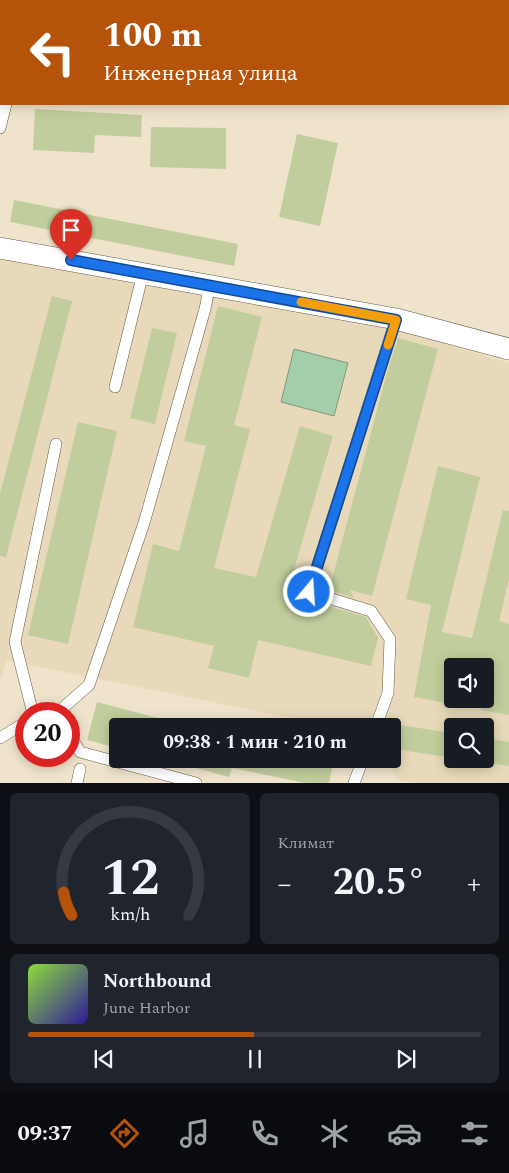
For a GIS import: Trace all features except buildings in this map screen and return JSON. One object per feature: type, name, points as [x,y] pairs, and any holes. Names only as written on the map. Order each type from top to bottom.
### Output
[{"type":"street","points":[[0,248],[396,320],[509,349]]},
{"type":"lane","points":[[0,128],[6,105]]},
{"type":"lane","points":[[116,387],[143,274]]},
{"type":"lane","points":[[68,702],[89,685],[144,523],[210,286]]},
{"type":"lane","points":[[379,718],[388,693],[390,639],[371,611],[309,592],[396,320]]},
{"type":"lane","points":[[30,702],[15,642],[56,444]]},
{"type":"lane","points":[[0,738],[15,729]]},
{"type":"lane","points":[[80,752],[196,783]]},
{"type":"lane","points":[[354,783],[360,768]]},
{"type":"lane","points":[[77,783],[80,769]]},
{"type":"shaded area","points":[[0,258],[400,330],[509,363],[509,783],[415,783],[398,780],[391,768],[401,768],[401,718],[291,718],[6,660],[0,681]]},
{"type":"shaded area","points":[[294,349],[348,363],[334,416],[281,402]]},
{"type":"slow traffic","points":[[301,302],[396,320],[388,345]]},
{"type":"route","points":[[71,260],[396,320],[309,592]]}]
